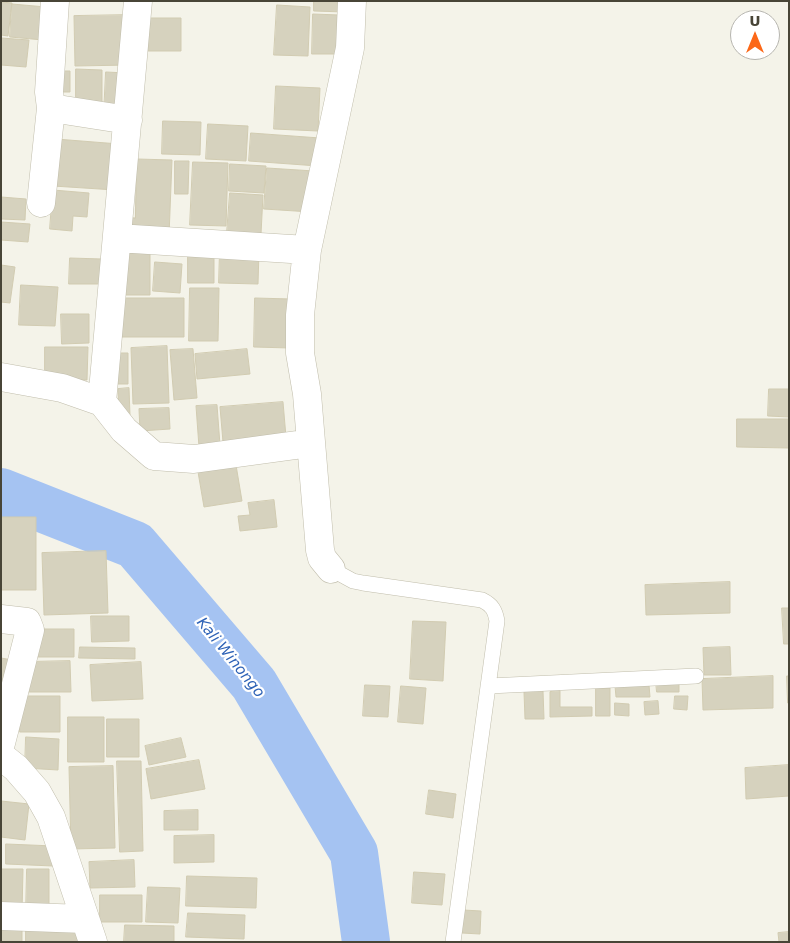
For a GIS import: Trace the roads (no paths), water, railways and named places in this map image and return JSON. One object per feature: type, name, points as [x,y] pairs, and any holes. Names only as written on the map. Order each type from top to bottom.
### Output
[{"type":"street","points":[[41,203],[51,108],[49,92],[55,1]]},
{"type":"street","points":[[102,402],[138,1]]},
{"type":"street","points":[[331,569],[322,558],[320,550],[311,443],[300,353],[300,316],[307,250],[350,48],[352,1]]},
{"type":"street","points":[[51,108],[128,120]]},
{"type":"street","points":[[117,238],[307,250]]},
{"type":"street","points":[[1,377],[62,388],[102,402],[124,430],[154,456],[194,460],[311,443]]},
{"type":"street","points":[[1,619],[27,622],[30,630],[1,743]]},
{"type":"street","points":[[1,756],[16,768],[37,792],[51,817],[88,930],[1,916]]},
{"type":"lane","points":[[331,569],[353,581],[482,600],[491,605],[497,621],[453,942]]},
{"type":"lane","points":[[489,686],[696,676]]},
{"type":"waterway","name":"Kali Winongo","points":[[1,492],[135,545],[254,684],[354,853],[366,942]]}]
